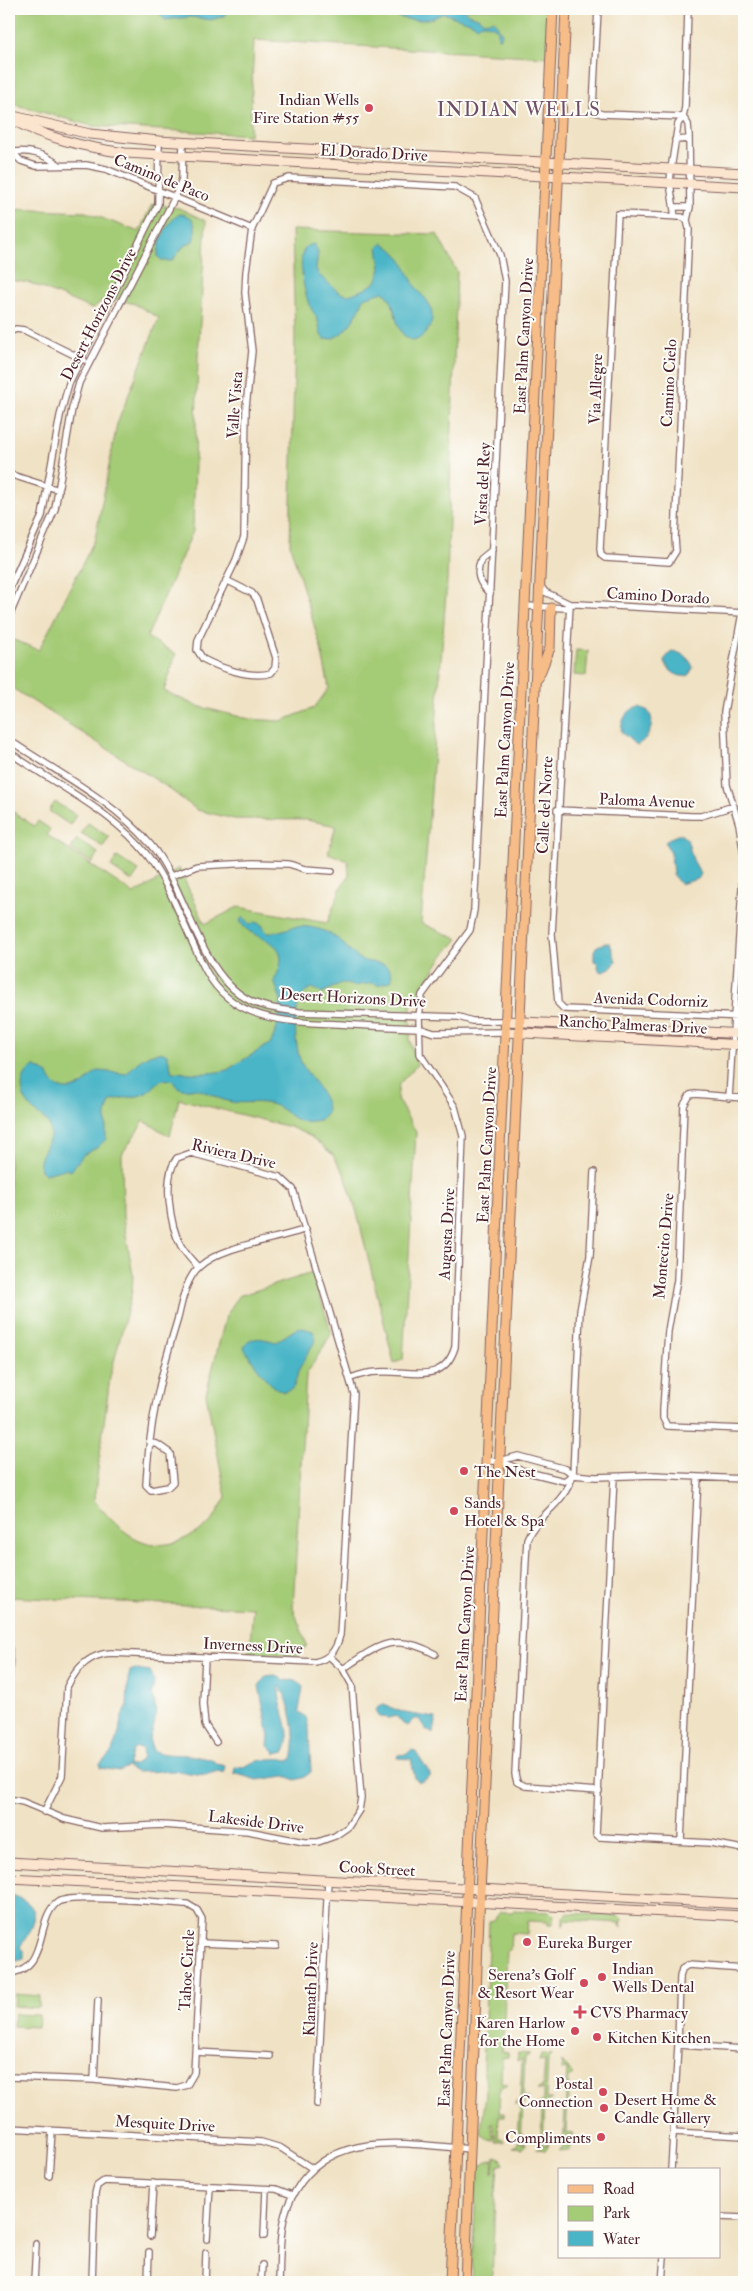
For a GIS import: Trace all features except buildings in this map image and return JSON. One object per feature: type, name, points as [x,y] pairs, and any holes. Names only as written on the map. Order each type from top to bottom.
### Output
[{"type":"main road","name":"East Palm Canyon Drive","points":[[450,2282],[553,9]]},
{"type":"main road","name":"East Palm Canyon Drive","points":[[465,2282],[480,1888],[566,9]]},
{"type":"main road","name":"El Dorado Drive","points":[[9,117],[90,134],[160,141],[744,173]]},
{"type":"main road","name":"El Dorado Drive","points":[[9,117],[29,129],[85,146],[125,153],[744,187]]},
{"type":"main road","points":[[370,167],[371,152]]},
{"type":"main road","points":[[421,170],[422,155]]},
{"type":"main road","points":[[535,687],[550,648],[551,608]]},
{"type":"main road","name":"Desert Horizons Drive","points":[[506,1021],[520,1022]]},
{"type":"main road","name":"Rancho Palmeras Drive","points":[[520,1022],[744,1034]]},
{"type":"main road","name":"Desert Horizons Drive","points":[[506,1032],[519,1033]]},
{"type":"main road","name":"Rancho Palmeras Drive","points":[[519,1033],[744,1045]]},
{"type":"main road","name":"Cook Street","points":[[9,1862],[744,1904]]},
{"type":"main road","name":"Cook Street","points":[[9,1878],[744,1916]]},
{"type":"street","points":[[598,9],[593,106],[595,112],[602,114],[684,117]]},
{"type":"street","points":[[684,117],[678,124],[670,183],[675,217],[687,220],[690,207],[690,170],[688,124],[684,117],[688,9]]},
{"type":"street","points":[[675,140],[689,140]]},
{"type":"street","name":"Desert Horizons Drive","points":[[9,590],[39,525],[49,488],[65,395],[81,358],[158,204],[160,141]]},
{"type":"street","name":"Desert Horizons Drive","points":[[9,617],[11,606],[51,520],[59,490],[75,395],[89,362],[175,197],[182,179],[184,142]]},
{"type":"street","name":"Camino de Paco","points":[[11,150],[41,153],[58,164]]},
{"type":"street","name":"Camino de Paco","points":[[11,150],[21,160],[36,166],[58,164],[106,169],[159,189],[252,229]]},
{"type":"street","name":"Vista del Rey","points":[[252,229],[274,183],[289,178],[455,187],[475,198],[500,255],[505,281],[474,910],[470,930],[422,994],[419,1016]]},
{"type":"street","points":[[674,207],[690,207]]},
{"type":"street","name":"Via Allegre","points":[[610,559],[601,554],[600,549],[618,214],[675,217]]},
{"type":"street","name":"Camino Cielo","points":[[610,559],[637,558],[669,562],[675,556],[689,229],[687,220]]},
{"type":"street","name":"Valle Vista","points":[[226,580],[252,593],[258,600],[276,658],[275,668],[270,673],[241,672],[207,661],[199,654],[198,640],[244,537],[246,406],[252,352],[245,293],[252,229]]},
{"type":"street","points":[[9,332],[16,329],[24,330],[89,362]]},
{"type":"street","points":[[9,474],[59,490]]},
{"type":"street","points":[[490,594],[479,580],[478,570],[482,559],[492,550]]},
{"type":"street","name":"Camino Dorado","points":[[540,585],[545,592],[570,604],[743,613]]},
{"type":"street","name":"Camino Dorado","points":[[526,606],[566,608],[570,604]]},
{"type":"street","name":"Calle del Norte","points":[[559,1006],[552,934],[557,810],[570,604]]},
{"type":"street","points":[[743,613],[724,712],[727,785],[739,824],[744,856],[729,1098],[744,1098]]},
{"type":"street","name":"Desert Horizons Drive","points":[[9,740],[120,815],[151,845],[171,876],[216,969],[232,989],[254,1003],[274,1009],[299,1012],[459,1017],[472,1021],[506,1021]]},
{"type":"street","name":"Desert Horizons Drive","points":[[9,752],[111,819],[128,834],[154,866],[203,966],[215,985],[244,1010],[271,1019],[419,1028],[434,1034],[456,1034],[470,1031],[506,1032]]},
{"type":"street","name":"Paloma Avenue","points":[[557,810],[701,816],[734,806]]},
{"type":"street","points":[[171,876],[197,866],[253,864],[288,864],[305,869],[332,871]]},
{"type":"street","name":"Avenida Codorniz","points":[[559,1006],[564,1010],[744,1017]]},
{"type":"street","name":"Augusta Drive","points":[[351,1378],[378,1372],[431,1372],[444,1366],[449,1361],[455,1346],[464,1136],[455,1108],[420,1054],[419,1016]]},
{"type":"street","name":"Montecito Drive","points":[[729,1098],[695,1094],[690,1095],[684,1105],[677,1280],[668,1331],[663,1410],[664,1422],[672,1427],[710,1426],[744,1429]]},
{"type":"street","name":"Riviera Drive","points":[[198,1268],[181,1246],[170,1208],[174,1162],[181,1155],[191,1153],[280,1176],[294,1189],[351,1378]]},
{"type":"street","points":[[594,1172],[590,1256],[580,1311],[574,1475],[565,1496],[534,1526],[527,1539],[515,1774],[517,1782],[525,1786],[599,1791]]},
{"type":"street","points":[[150,1443],[157,1444],[170,1454],[174,1482],[168,1487],[156,1490],[147,1488],[150,1443],[154,1404],[159,1380],[186,1290],[198,1268],[215,1256],[306,1229]]},
{"type":"street","points":[[329,1656],[337,1646],[344,1610],[352,1427],[355,1402],[351,1378]]},
{"type":"street","points":[[487,1461],[500,1461],[518,1456],[566,1470],[574,1475],[614,1477],[653,1475],[744,1479]]},
{"type":"street","points":[[500,1461],[520,1470],[552,1479],[564,1481],[574,1475]]},
{"type":"street","points":[[614,1477],[596,1830],[598,1836],[710,1843],[744,1849]]},
{"type":"street","points":[[681,1841],[698,1477]]},
{"type":"street","points":[[342,1669],[377,1646],[386,1644],[402,1642],[424,1647],[435,1654]]},
{"type":"street","name":"Inverness Drive","points":[[44,1812],[62,1776],[66,1695],[70,1680],[79,1668],[90,1659],[104,1653],[306,1662],[323,1660],[329,1656]]},
{"type":"street","name":"Lakeside Drive","points":[[9,1799],[23,1802],[44,1812],[102,1828],[162,1825],[248,1831],[304,1842],[318,1842],[335,1836],[348,1826],[359,1810],[361,1798],[352,1685],[342,1669],[329,1656]]},
{"type":"street","points":[[205,1657],[203,1704],[205,1725],[216,1742]]},
{"type":"street","name":"Klamath Drive","points":[[317,2102],[328,1880]]},
{"type":"street","name":"Tahoe Circle","points":[[9,1973],[19,1971],[30,1963],[38,1948],[51,1910],[57,1902],[69,1899],[187,1904],[200,1914],[202,1943],[195,2052],[190,2082],[182,2087],[94,2080],[9,2077]]},
{"type":"street","points":[[202,1943],[276,1946]]},
{"type":"street","points":[[670,2168],[678,2046],[680,1977],[682,1970],[688,1965],[744,1969]]},
{"type":"street","points":[[94,2080],[98,2000]]},
{"type":"street","points":[[678,2046],[744,2049]]},
{"type":"street","points":[[195,2052],[270,2056]]},
{"type":"street","name":"Mesquite Drive","points":[[9,2128],[261,2142],[281,2148],[313,2169]]},
{"type":"street","points":[[49,2176],[52,2131]]},
{"type":"street","points":[[673,2132],[744,2136]]},
{"type":"street","points":[[279,2282],[282,2227],[285,2212],[292,2195],[313,2169],[338,2153],[358,2146],[388,2144],[469,2149]]},
{"type":"street","points":[[92,2282],[95,2194],[97,2186],[107,2180],[266,2188],[276,2189],[292,2195]]},
{"type":"street","points":[[150,2236],[153,2183]]},
{"type":"street","points":[[207,2239],[210,2186]]},
{"type":"street","points":[[264,2236],[266,2188]]},
{"type":"street","points":[[720,2217],[744,2218]]},
{"type":"street","points":[[34,2282],[36,2244]]},
{"type":"street","points":[[148,2282],[150,2252]]},
{"type":"street","points":[[204,2282],[206,2253]]},
{"type":"street","points":[[662,2282],[664,2258]]},
{"type":"street","points":[[261,2282],[262,2265]]},
{"type":"green space","points":[[9,9],[549,9],[547,57],[254,40],[250,135],[92,126],[9,103]]},
{"type":"green space","points":[[152,204],[179,208],[206,221],[198,357],[193,531],[147,637],[176,654],[164,691],[197,706],[249,719],[281,721],[314,708],[329,688],[321,648],[290,545],[295,335],[292,230],[437,234],[457,272],[447,581],[421,923],[458,939],[443,956],[411,1005],[410,1041],[417,1065],[399,1084],[397,1099],[416,1132],[403,1360],[394,1363],[357,1213],[345,1175],[332,1154],[310,1136],[290,1127],[179,1099],[170,1136],[144,1121],[122,1154],[123,1217],[133,1275],[132,1292],[110,1377],[94,1500],[122,1529],[144,1542],[170,1544],[184,1539],[210,1523],[226,1497],[206,1394],[226,1316],[238,1296],[312,1273],[332,1333],[306,1375],[293,1608],[307,1645],[298,1656],[249,1653],[253,1608],[9,1597],[9,809],[34,826],[38,821],[50,829],[47,835],[134,894],[179,868],[205,924],[238,907],[327,923],[342,885],[349,876],[348,861],[328,853],[336,826],[307,820],[234,819],[197,810],[164,785],[9,686],[9,638],[39,650],[95,539],[117,424],[159,318],[135,304],[107,297],[92,309],[30,283],[9,280],[9,209],[86,212],[139,232]]},
{"type":"green space","points":[[576,650],[588,651],[586,676],[574,675]]},
{"type":"green space","points":[[55,802],[76,815],[70,825],[49,811]]},
{"type":"green space","points":[[88,823],[109,837],[103,847],[81,833]]},
{"type":"green space","points":[[77,839],[98,853],[92,863],[71,849]]},
{"type":"green space","points":[[117,857],[139,871],[132,881],[111,867]]},
{"type":"green space","points":[[514,1910],[549,1912],[553,1916],[553,1925],[548,1925],[548,1922],[528,1921],[527,1934],[511,1933],[510,1950],[507,1950],[505,1992],[511,1993],[511,1995],[505,1996],[504,2021],[509,2022],[510,2025],[504,2025],[502,2051],[508,2052],[508,2057],[502,2058],[501,2083],[506,2084],[506,2086],[500,2087],[499,2113],[505,2113],[505,2116],[499,2116],[498,2139],[503,2139],[504,2142],[496,2142],[493,2123],[491,2123],[494,2140],[488,2139],[481,2134],[486,2094],[483,2069],[489,1921],[494,1920],[500,1912],[513,1912]]},
{"type":"green space","points":[[567,1913],[619,1916],[622,1919],[621,1928],[620,1923],[565,1920],[563,1926],[563,1917]]},
{"type":"green space","points":[[15,1994],[40,1996],[39,2008],[14,2006]]},
{"type":"green space","points":[[14,2014],[39,2015],[38,2027],[13,2026]]},
{"type":"green space","points":[[518,2053],[530,2054],[525,2057],[523,2097],[529,2097],[523,2102],[521,2143],[526,2142],[523,2144],[527,2144],[524,2148],[513,2147],[518,2144],[520,2104],[514,2104],[520,2099],[522,2059],[517,2061]]},
{"type":"green space","points":[[541,2054],[552,2055],[548,2058],[546,2099],[552,2099],[545,2103],[543,2145],[549,2143],[546,2145],[549,2145],[546,2150],[536,2149],[541,2146],[542,2105],[537,2105],[543,2101],[543,2090],[537,2090],[543,2086],[545,2060],[539,2061]]},
{"type":"green space","points":[[562,2062],[574,2075],[569,2078],[566,2134],[571,2133],[573,2135],[566,2138],[566,2146],[572,2145],[569,2151],[559,2150],[563,2147],[566,2092],[561,2093],[560,2091],[566,2087],[567,2069],[561,2070]]},
{"type":"green space","points":[[496,2157],[501,2159],[504,2164],[498,2166],[495,2194],[492,2282],[471,2282],[477,2171],[480,2164],[482,2166],[488,2161],[494,2160],[493,2174]]},
{"type":"water","points":[[155,9],[228,9],[224,16],[211,20],[190,17],[165,20]]},
{"type":"water","points":[[385,9],[464,9],[468,14],[478,17],[484,22],[494,20],[502,34],[498,38],[498,30],[491,25],[483,24],[477,26],[444,13],[433,18],[414,20],[395,16]]},
{"type":"water","points":[[180,214],[189,217],[194,223],[193,241],[183,247],[172,261],[163,261],[158,257],[161,239],[167,227]]},
{"type":"water","points":[[383,243],[400,258],[417,289],[429,304],[432,321],[427,331],[414,341],[407,338],[398,326],[389,297],[383,292],[364,298],[354,318],[344,331],[331,339],[324,339],[320,333],[319,324],[309,304],[305,289],[302,268],[304,250],[308,245],[315,245],[318,253],[316,269],[319,275],[340,293],[349,295],[365,289],[376,282],[381,269],[378,247]]},
{"type":"water","points":[[672,651],[682,654],[690,662],[693,668],[688,676],[680,676],[667,667],[664,660]]},
{"type":"water","points":[[639,707],[647,710],[650,714],[652,725],[648,735],[636,745],[621,732],[622,723],[628,713]]},
{"type":"water","points":[[680,834],[687,839],[693,860],[701,874],[698,879],[680,884],[673,875],[671,853],[665,843],[668,839]]},
{"type":"water","points":[[243,917],[250,925],[255,922],[262,925],[267,933],[294,927],[310,927],[321,930],[339,940],[358,958],[385,965],[391,971],[391,981],[378,985],[373,983],[354,986],[342,983],[322,993],[312,988],[305,992],[300,1000],[296,1021],[299,1054],[301,1062],[325,1101],[327,1109],[325,1115],[319,1120],[300,1121],[274,1105],[227,1101],[199,1090],[180,1088],[173,1081],[164,1080],[158,1082],[142,1095],[110,1102],[106,1114],[106,1139],[98,1147],[83,1155],[71,1171],[65,1169],[45,1174],[40,1169],[40,1164],[49,1139],[50,1129],[45,1120],[28,1104],[22,1087],[25,1076],[34,1066],[48,1074],[56,1086],[68,1089],[81,1086],[98,1071],[127,1074],[139,1061],[156,1053],[167,1054],[172,1072],[220,1072],[227,1070],[271,1043],[277,1027],[281,1000],[274,981],[280,966],[280,955],[277,947],[245,928],[240,920]]},
{"type":"water","points":[[604,943],[610,943],[616,961],[613,966],[603,972],[599,970],[597,962],[594,961],[594,951],[596,947]]},
{"type":"water","points":[[299,1327],[313,1331],[316,1339],[299,1369],[294,1386],[292,1389],[284,1392],[267,1380],[244,1347],[254,1339],[276,1342]]},
{"type":"water","points":[[9,1644],[13,1649],[15,1660],[9,1728]]},
{"type":"water","points":[[135,1669],[150,1671],[153,1678],[152,1694],[155,1705],[155,1717],[149,1739],[153,1750],[166,1754],[212,1759],[216,1764],[225,1766],[223,1773],[218,1771],[205,1775],[174,1771],[136,1772],[127,1767],[119,1771],[100,1768],[100,1764],[111,1753],[119,1733],[121,1718],[127,1707],[130,1671]],"holes":[[[137,1748],[142,1749],[143,1758],[135,1765],[128,1766],[133,1750]]]},
{"type":"water","points":[[266,1676],[279,1676],[283,1681],[296,1681],[303,1687],[299,1711],[306,1717],[309,1729],[311,1772],[303,1778],[295,1780],[285,1776],[257,1780],[234,1773],[235,1767],[243,1768],[258,1761],[285,1759],[289,1761],[292,1759],[294,1731],[290,1711],[280,1686],[280,1701],[287,1726],[288,1744],[285,1752],[276,1754],[268,1746],[269,1736],[259,1686]]},
{"type":"water","points":[[384,1705],[405,1713],[436,1718],[434,1734],[426,1730],[419,1719],[415,1719],[408,1726],[403,1724],[396,1716],[390,1718],[380,1717],[376,1710],[379,1706]]},
{"type":"water","points":[[411,1750],[415,1751],[430,1774],[430,1777],[420,1782],[415,1779],[411,1759],[397,1758],[398,1755],[407,1754]]},
{"type":"water","points":[[9,1894],[21,1898],[28,1904],[33,1909],[34,1916],[31,1930],[20,1947],[24,1952],[24,1959],[9,1963]]},
{"type":"place","name":"Indian Wells Fire Station #55","points":[[369,108]]},
{"type":"place","name":"The Nest","points":[[464,1471]]},
{"type":"place","name":"Sands Hotel & Spa","points":[[454,1511]]},
{"type":"place","name":"Eureka Burger","points":[[527,1942]]},
{"type":"place","name":"Indian Wells Dental","points":[[602,1977]]},
{"type":"place","name":"Serena's Golf & Resort Wear","points":[[584,1983]]},
{"type":"place","name":"CVS Pharmacy","points":[[580,2012]]},
{"type":"place","name":"Karen Harlow for the Home","points":[[575,2031]]},
{"type":"place","name":"Kitchen Kitchen","points":[[597,2037]]},
{"type":"place","name":"Postal Connection","points":[[603,2092]]},
{"type":"place","name":"Desert Home & Candle Gallery","points":[[604,2108]]},
{"type":"place","name":"Compliments","points":[[601,2137]]},
{"type":"district","name":"INDIAN WELLS","points":[[519,109]]}]
